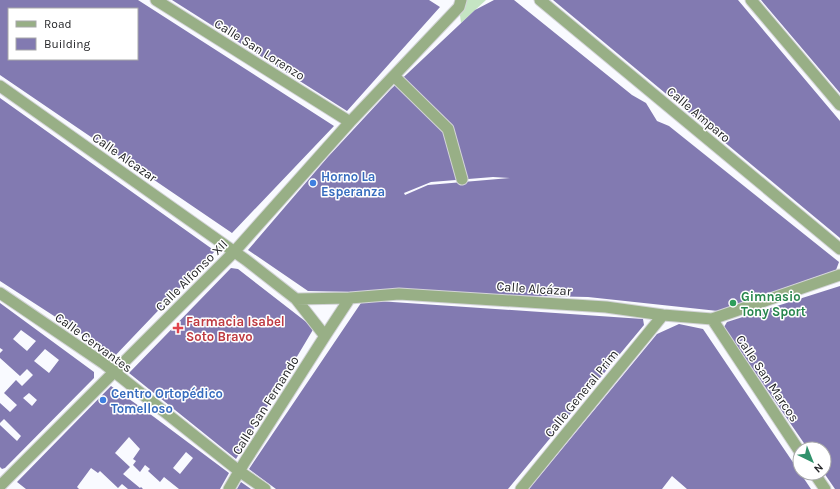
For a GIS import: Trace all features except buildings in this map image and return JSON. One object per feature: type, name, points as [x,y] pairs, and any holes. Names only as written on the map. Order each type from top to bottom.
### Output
[{"type":"street","name":"Calle San Lorenzo","points":[[156,0],[350,122]]},
{"type":"street","points":[[449,0],[460,3]]},
{"type":"street","name":"Calle Amparo","points":[[540,0],[840,249]]},
{"type":"street","points":[[751,0],[840,105]]},
{"type":"street","name":"Calle Alfonso XII","points":[[2,486],[113,372],[234,252],[350,122],[460,3]]},
{"type":"street","points":[[394,76],[448,129],[462,179]]},
{"type":"street","name":"Calle Alcazar","points":[[0,86],[234,252]]},
{"type":"street","points":[[234,252],[296,299],[325,336]]},
{"type":"street","name":"Calle Alcázar","points":[[296,299],[350,298],[399,294],[606,307],[663,315],[712,319],[840,275]]},
{"type":"street","name":"Calle Cervantes","points":[[0,293],[102,363],[239,471],[265,489]]},
{"type":"street","name":"Calle San Fernando","points":[[229,489],[350,298]]},
{"type":"street","name":"Calle General Prim","points":[[521,489],[663,315]]},
{"type":"street","name":"Calle San Marcos","points":[[712,319],[793,441]]},
{"type":"green space","points":[[461,0],[486,0],[461,23],[459,7]]},
{"type":"place","name":"Horno La Esperanza","points":[[313,183]]},
{"type":"place","name":"Gimnasio Tony Sport","points":[[733,303]]},
{"type":"place","name":"Farmacia Isabel Soto Bravo","points":[[178,328]]},
{"type":"place","name":"Centro Ortopédico Tomelloso","points":[[103,400]]}]
